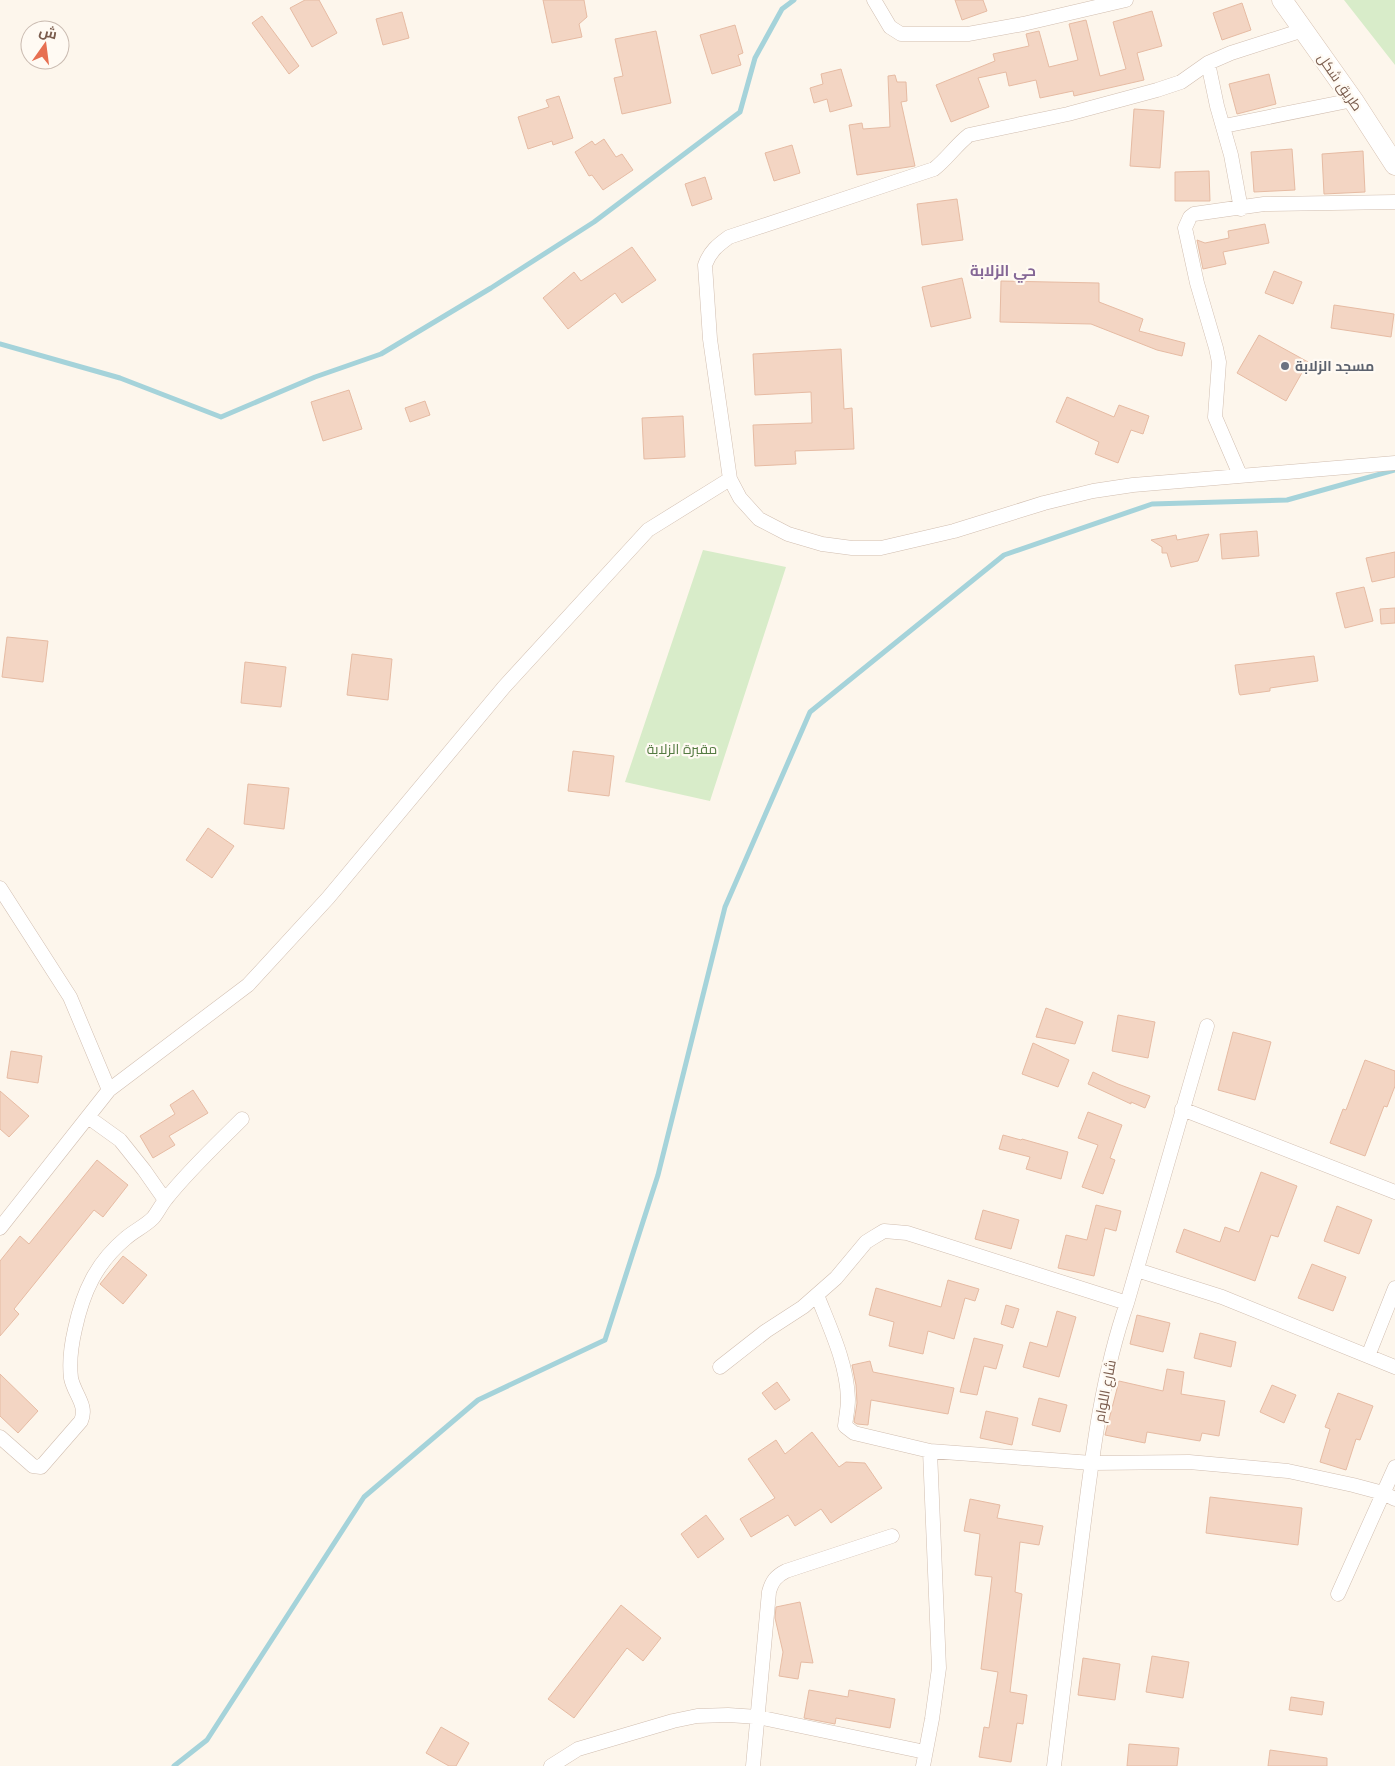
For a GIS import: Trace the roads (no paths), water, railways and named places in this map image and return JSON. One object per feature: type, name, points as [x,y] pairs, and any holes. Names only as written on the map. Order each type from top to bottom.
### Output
[{"type":"main road","name":"طريق شكل","points":[[1282,0],[1353,100],[1395,165]]},
{"type":"street","points":[[874,0],[890,27],[901,34],[968,34],[1023,24],[1126,0]]},
{"type":"street","points":[[1306,32],[1297,32],[1231,54],[1208,63],[1181,82],[1157,90],[1068,114],[969,135],[957,144],[943,162],[934,169],[729,237],[716,246],[708,256],[705,264],[710,339],[730,478],[740,498],[759,519],[788,534],[822,544],[852,548],[881,548],[954,531],[1044,503],[1093,491],[1133,485],[1240,475],[1395,463]]},
{"type":"street","points":[[1208,63],[1231,155],[1240,209]]},
{"type":"street","points":[[1224,126],[1353,100]]},
{"type":"street","points":[[1240,475],[1215,417],[1219,362],[1197,283],[1185,228],[1190,217],[1194,214],[1240,209],[1264,204],[1395,202]]},
{"type":"street","points":[[0,1228],[109,1090],[248,985],[328,898],[504,687],[648,530],[730,478]]},
{"type":"street","points":[[0,888],[70,997],[109,1090]]},
{"type":"street","name":"شارع اللوام","points":[[1054,1766],[1092,1463],[1106,1378],[1118,1330],[1207,1026]]},
{"type":"street","points":[[1182,1109],[1395,1192]]},
{"type":"street","points":[[88,1117],[120,1140],[165,1200]]},
{"type":"street","points":[[0,1437],[33,1466],[38,1468],[41,1467],[81,1421],[84,1408],[76,1394],[71,1379],[70,1349],[79,1311],[98,1268],[127,1237],[145,1225],[154,1216],[196,1164],[242,1119]]},
{"type":"street","points":[[720,1367],[766,1331],[803,1307],[836,1278],[866,1242],[884,1231],[907,1234],[1127,1303]]},
{"type":"street","points":[[1137,1270],[1222,1297],[1395,1367]]},
{"type":"street","points":[[1368,1356],[1395,1288]]},
{"type":"street","points":[[817,1295],[840,1355],[848,1400],[845,1426],[854,1432],[930,1451],[1092,1463],[1189,1462],[1240,1466],[1288,1472],[1389,1496]]},
{"type":"street","points":[[922,1766],[932,1719],[939,1668],[930,1451]]},
{"type":"street","points":[[1338,1594],[1389,1496],[1395,1467]]},
{"type":"street","points":[[753,1766],[768,1592],[771,1584],[776,1577],[786,1571],[892,1536]]},
{"type":"street","points":[[551,1766],[578,1749],[673,1721],[697,1716],[728,1715],[758,1717],[925,1752]]},
{"type":"waterway","points":[[0,344],[120,378],[221,417],[315,377],[381,354],[491,288],[594,222],[740,112],[755,58],[782,9],[794,0]]},
{"type":"waterway","points":[[174,1766],[207,1740],[364,1497],[478,1400],[605,1340],[658,1175],[725,907],[810,712],[1004,555],[1152,504],[1287,500],[1395,470]]},
{"type":"place","name":"مسجد الزلابة","points":[[1285,366]]},
{"type":"district","name":"حي الزلابة","points":[[1003,271]]},
{"type":"park label","name":"مقبرة الزلابة","points":[[682,749]]}]
